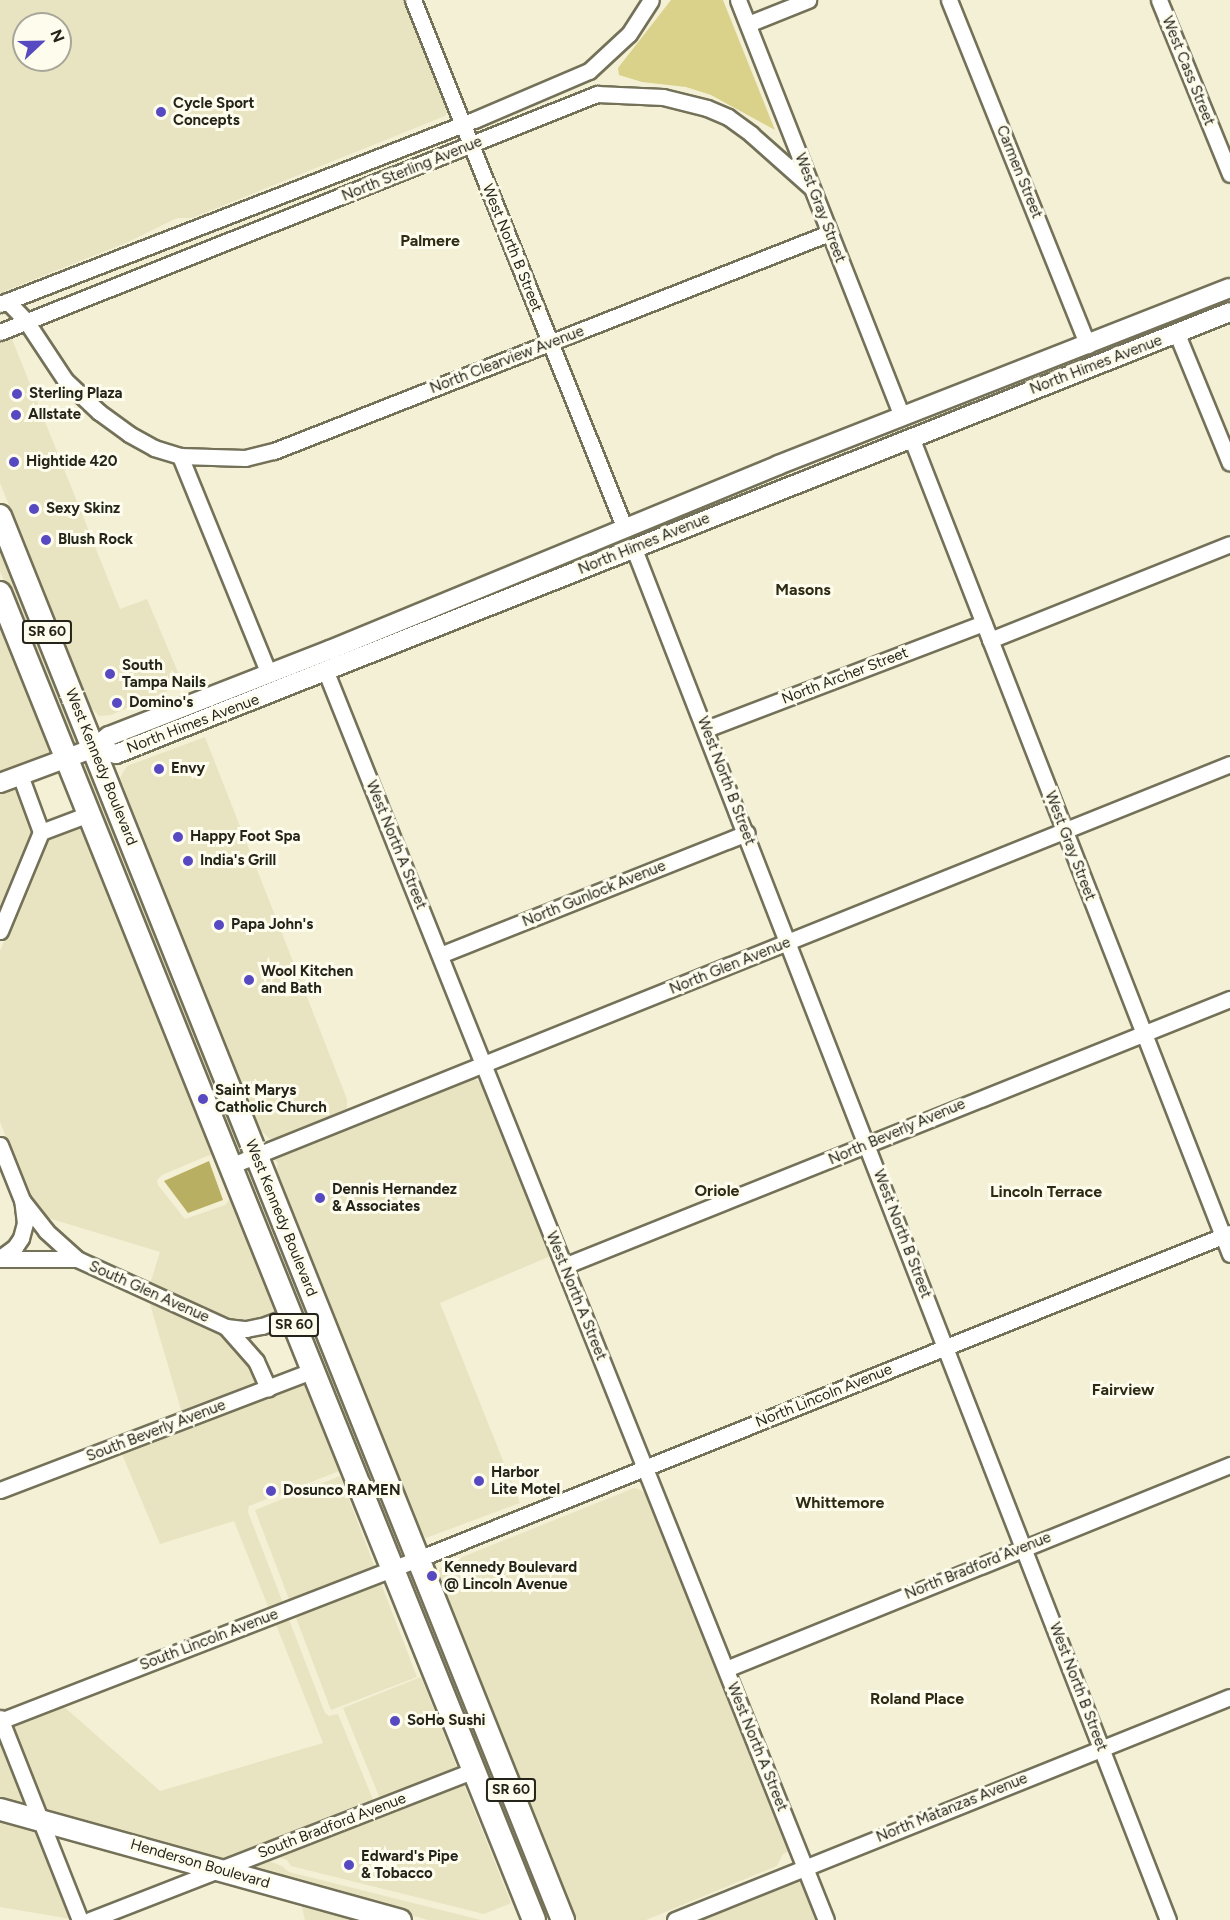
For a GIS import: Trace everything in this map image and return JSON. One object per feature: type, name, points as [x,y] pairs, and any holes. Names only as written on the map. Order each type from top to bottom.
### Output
[{"type":"main road","name":"West Kennedy Boulevard","points":[[0,516],[563,1920]]},
{"type":"main road","name":"West Kennedy Boulevard","points":[[0,593],[534,1920]]},
{"type":"main road","name":"Henderson Boulevard","points":[[0,1809],[400,1920]]},
{"type":"street","name":"West North B Street","points":[[413,0],[625,529]]},
{"type":"street","name":"North Sterling Avenue","points":[[4,302],[463,124],[589,71],[629,34],[651,0]]},
{"type":"street","name":"West Gray Street","points":[[738,0],[902,416]]},
{"type":"street","points":[[748,24],[808,0]]},
{"type":"street","name":"Carmen Street","points":[[949,0],[1088,345]]},
{"type":"street","name":"West Cass Street","points":[[1159,0],[1230,174]]},
{"type":"street","points":[[589,71],[597,94]]},
{"type":"street","name":"North Sterling Avenue","points":[[0,332],[597,94],[663,97],[707,108],[728,117],[751,134],[811,187]]},
{"type":"street","points":[[320,180],[330,202]]},
{"type":"street","points":[[271,198],[279,220]]},
{"type":"street","name":"North Clearview Avenue","points":[[180,456],[245,458],[274,451],[829,233]]},
{"type":"street","name":"North Himes Avenue","points":[[94,748],[109,736],[269,674],[902,416],[1230,288]]},
{"type":"street","points":[[1230,299],[1200,312],[1178,334],[1230,464]]},
{"type":"street","points":[[4,302],[26,321],[65,380],[99,412],[154,448],[180,456],[269,674]]},
{"type":"street","name":"North Himes Avenue","points":[[94,748],[116,754],[634,549],[793,483],[1230,312]]},
{"type":"street","points":[[911,437],[930,417],[1029,378],[1041,363]]},
{"type":"street","points":[[793,483],[813,465],[889,431],[902,416]]},
{"type":"street","name":"West Gray Street","points":[[911,437],[1143,1033],[1226,1234],[1230,1254]]},
{"type":"street","points":[[990,640],[1230,544]]},
{"type":"street","name":"West North B Street","points":[[634,549],[747,833],[1168,1920]]},
{"type":"street","name":"North Archer Street","points":[[706,729],[983,623]]},
{"type":"street","name":"West North A Street","points":[[326,672],[826,1920]]},
{"type":"street","points":[[0,783],[94,748]]},
{"type":"street","name":"North Glen Avenue","points":[[230,1166],[1230,765]]},
{"type":"street","points":[[0,931],[41,832],[20,775]]},
{"type":"street","points":[[41,832],[89,814]]},
{"type":"street","name":"North Gunlock Avenue","points":[[440,955],[747,833]]},
{"type":"street","name":"North Beverly Avenue","points":[[564,1266],[1230,999]]},
{"type":"street","points":[[0,1145],[22,1200],[25,1223],[21,1238],[15,1247],[0,1258]]},
{"type":"street","points":[[22,1200],[46,1231],[77,1259]]},
{"type":"street","name":"North Lincoln Avenue","points":[[418,1559],[1226,1234]]},
{"type":"street","name":"South Glen Avenue","points":[[0,1258],[77,1259],[226,1327],[246,1329],[290,1316]]},
{"type":"street","name":"South Glen Avenue","points":[[226,1327],[256,1361],[268,1388]]},
{"type":"street","name":"South Beverly Avenue","points":[[0,1490],[312,1371]]},
{"type":"street","name":"North Bradford Avenue","points":[[726,1669],[1230,1465]]},
{"type":"street","name":"South Lincoln Avenue","points":[[0,1720],[418,1559]]},
{"type":"street","name":"North Matanzas Avenue","points":[[675,1920],[1230,1697]]},
{"type":"street","points":[[0,1720],[80,1920]]},
{"type":"street","name":"South Bradford Avenue","points":[[90,1920],[474,1770]]},
{"type":"shaded area","points":[[0,0],[405,0],[449,110],[445,116],[192,218],[177,218],[128,242],[0,293]]},
{"type":"shaded area","points":[[671,0],[723,0],[775,130],[711,95],[686,87],[642,82],[619,75],[618,68]]},
{"type":"shaded area","points":[[0,338],[12,339],[120,609],[147,599],[183,684],[111,715],[99,716],[90,706],[0,483]]},
{"type":"shaded area","points":[[0,538],[83,744],[72,749],[0,571]]},
{"type":"shaded area","points":[[0,615],[56,754],[0,774]]},
{"type":"shaded area","points":[[205,737],[347,1099],[347,1112],[287,1136],[270,1139],[259,1129],[120,778],[127,766]]},
{"type":"shaded area","points":[[89,758],[246,1152],[235,1156],[77,762]]},
{"type":"shaded area","points":[[14,785],[33,833],[0,911],[0,791]]},
{"type":"shaded area","points":[[84,823],[279,1312],[260,1319],[230,1320],[150,1284],[160,1252],[45,1217],[30,1197],[0,1122],[0,951],[48,838]],"holes":[[[211,1155],[216,1159],[230,1199],[225,1205],[185,1219],[158,1185],[157,1180],[162,1175]]]},
{"type":"shaded area","points":[[470,1078],[477,1080],[487,1089],[553,1255],[440,1303],[520,1503],[426,1538],[420,1531],[276,1173],[278,1163],[274,1160],[281,1154]]},
{"type":"shaded area","points":[[209,1161],[223,1200],[188,1213],[164,1181]]},
{"type":"shaded area","points":[[149,1301],[221,1333],[249,1365],[257,1384],[182,1413]]},
{"type":"shaded area","points":[[307,1381],[342,1470],[249,1506],[248,1512],[283,1603],[269,1609],[234,1521],[160,1544],[121,1452]]},
{"type":"shaded area","points":[[340,1476],[417,1677],[331,1710],[255,1510]]},
{"type":"shaded area","points":[[634,1488],[641,1490],[653,1502],[792,1850],[783,1854],[777,1866],[646,1920],[577,1920],[437,1572],[445,1564]]},
{"type":"shaded area","points":[[288,1617],[325,1713],[329,1716],[338,1714],[374,1802],[220,1862],[47,1814],[12,1724],[62,1705],[160,1791],[323,1743],[275,1622]]},
{"type":"shaded area","points":[[421,1677],[511,1903],[484,1914],[291,1866],[287,1860],[272,1855],[385,1811],[343,1708]]},
{"type":"shaded area","points":[[0,1740],[27,1808],[0,1801]]},
{"type":"shaded area","points":[[0,1817],[34,1826],[71,1919],[0,1907]]},
{"type":"shaded area","points":[[266,1860],[282,1866],[289,1872],[481,1920],[428,1920],[243,1868]]},
{"type":"shaded area","points":[[798,1878],[802,1881],[820,1920],[693,1920]]},
{"type":"shaded area","points":[[300,1900],[371,1920],[305,1920]]},
{"type":"place","name":"Cycle Sport Concepts","points":[[161,112]]},
{"type":"place","name":"Sterling Plaza","points":[[17,394]]},
{"type":"place","name":"Allstate","points":[[16,415]]},
{"type":"place","name":"Hightide 420","points":[[14,462]]},
{"type":"place","name":"Sexy Skinz","points":[[34,509]]},
{"type":"place","name":"Blush Rock","points":[[46,540]]},
{"type":"place","name":"South Tampa Nails","points":[[110,674]]},
{"type":"place","name":"Domino's","points":[[117,703]]},
{"type":"place","name":"Envy","points":[[159,769]]},
{"type":"place","name":"Happy Foot Spa","points":[[178,837]]},
{"type":"place","name":"India's Grill","points":[[188,861]]},
{"type":"place","name":"Papa John's","points":[[219,925]]},
{"type":"place","name":"Wool Kitchen and Bath","points":[[249,980]]},
{"type":"place","name":"Saint Marys Catholic Church","points":[[203,1099]]},
{"type":"place","name":"Dennis Hernandez & Associates","points":[[320,1198]]},
{"type":"place","name":"Harbor Lite Motel","points":[[479,1481]]},
{"type":"place","name":"Dosunco RAMEN","points":[[271,1491]]},
{"type":"place","name":"Kennedy Boulevard @ Lincoln Avenue","points":[[432,1576]]},
{"type":"place","name":"SoHo Sushi","points":[[395,1721]]},
{"type":"place","name":"Edward's Pipe & Tobacco","points":[[349,1865]]},
{"type":"district","name":"Palmere","points":[[430,241]]},
{"type":"district","name":"Masons","points":[[803,590]]},
{"type":"district","name":"Oriole","points":[[717,1191]]},
{"type":"district","name":"Lincoln Terrace","points":[[1046,1192]]},
{"type":"district","name":"Fairview","points":[[1123,1390]]},
{"type":"district","name":"Whittemore","points":[[840,1503]]},
{"type":"district","name":"Roland Place","points":[[917,1699]]}]
